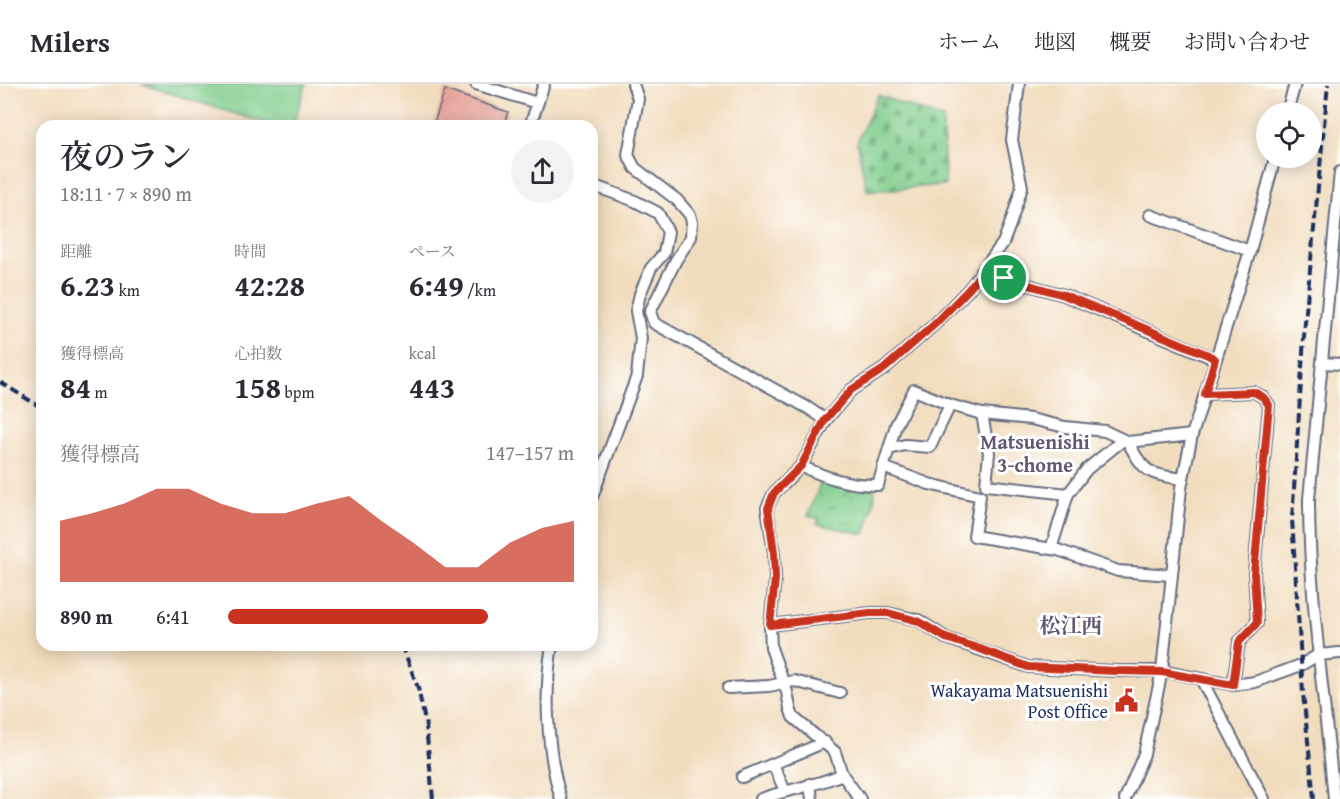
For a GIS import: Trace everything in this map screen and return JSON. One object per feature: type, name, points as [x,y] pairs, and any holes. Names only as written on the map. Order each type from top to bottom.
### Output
[{"type":"street","points":[[476,84],[537,103]]},
{"type":"street","points":[[532,120],[544,84]]},
{"type":"street","points":[[633,84],[638,99],[628,155],[635,168],[677,200],[690,215],[692,222],[691,237],[676,260],[650,312],[654,323],[808,408],[825,420]]},
{"type":"street","points":[[861,799],[842,774],[835,752],[793,717],[771,648],[770,625],[775,579],[768,508],[774,493],[801,466],[825,420],[851,390],[884,369],[936,323],[969,289],[1003,243],[1022,187],[1012,140],[1019,84]]},
{"type":"street","points":[[1290,102],[1294,84]]},
{"type":"street","points":[[1125,799],[1144,754],[1162,672],[1183,479],[1192,435],[1250,251],[1272,168]]},
{"type":"street","points":[[1334,799],[1318,655],[1309,499],[1340,172]]},
{"type":"street","points":[[598,187],[635,201],[658,213],[668,231],[664,253],[651,268],[640,294],[636,311],[641,338],[637,376],[598,481]]},
{"type":"street","points":[[1150,215],[1250,251]]},
{"type":"street","points":[[664,253],[676,260]]},
{"type":"street","points":[[985,268],[1004,278],[1064,295],[1215,359]]},
{"type":"street","points":[[1323,363],[1340,364]]},
{"type":"street","points":[[801,466],[829,478],[861,485],[878,485],[896,425],[914,390],[950,405],[982,414],[1105,431],[1126,441],[1138,461],[1153,474],[1183,479]]},
{"type":"street","points":[[1205,394],[1254,392],[1263,397],[1269,405],[1254,573],[1257,623],[1239,642],[1233,685]]},
{"type":"street","points":[[889,449],[904,445],[930,447],[950,405]]},
{"type":"street","points":[[982,414],[989,453],[986,485],[1068,494]]},
{"type":"street","points":[[1051,549],[1068,494],[1087,469],[1126,441],[1192,435]]},
{"type":"street","points":[[883,467],[928,484],[980,496],[974,536],[1051,549],[1118,571],[1171,575]]},
{"type":"street","points":[[770,625],[870,613],[888,613],[918,621],[946,638],[1028,667],[1162,672],[1233,685],[1255,682],[1301,665],[1318,655],[1340,653]]},
{"type":"street","points":[[551,651],[547,701],[552,752],[561,799]]},
{"type":"street","points":[[1202,680],[1264,799]]},
{"type":"street","points":[[728,688],[769,686],[794,681],[840,693]]},
{"type":"street","points":[[742,777],[825,742]]},
{"type":"street","points":[[773,764],[785,790]]},
{"type":"street","points":[[761,799],[785,790],[825,783],[842,774]]},
{"type":"street","points":[[810,784],[812,799]]},
{"type":"green space","points":[[141,84],[306,84],[295,120],[255,120]]},
{"type":"green space","points":[[878,95],[943,119],[945,185],[867,191],[857,142]]},
{"type":"green space","points":[[822,479],[871,488],[875,491],[865,534],[817,524],[819,519],[808,515]]},
{"type":"building","points":[[445,90],[508,112],[505,120],[435,120]]},
{"type":"railway","points":[[1314,799],[1303,693],[1292,519],[1305,322],[1328,84]]},
{"type":"railway","points":[[0,382],[36,404]]},
{"type":"railway","points":[[404,651],[418,688],[426,726],[433,799]]},
{"type":"place","name":"Wakayama Matsuenishi Post Office","points":[[1126,701]]},
{"type":"district","name":"Matsuenishi 3-chome","points":[[1035,454]]},
{"type":"district","name":"松江西","points":[[1071,626]]},
{"type":"route","points":[[985,268],[1004,278],[1064,295],[1208,355],[1215,359],[1205,394],[1254,392],[1263,397],[1269,405],[1254,573],[1257,623],[1239,642],[1233,685],[1162,672],[1028,667],[946,638],[918,621],[888,613],[870,613],[770,625],[775,579],[768,508],[774,493],[801,466],[825,420],[851,390],[884,369],[936,323],[969,289],[985,268]]}]
